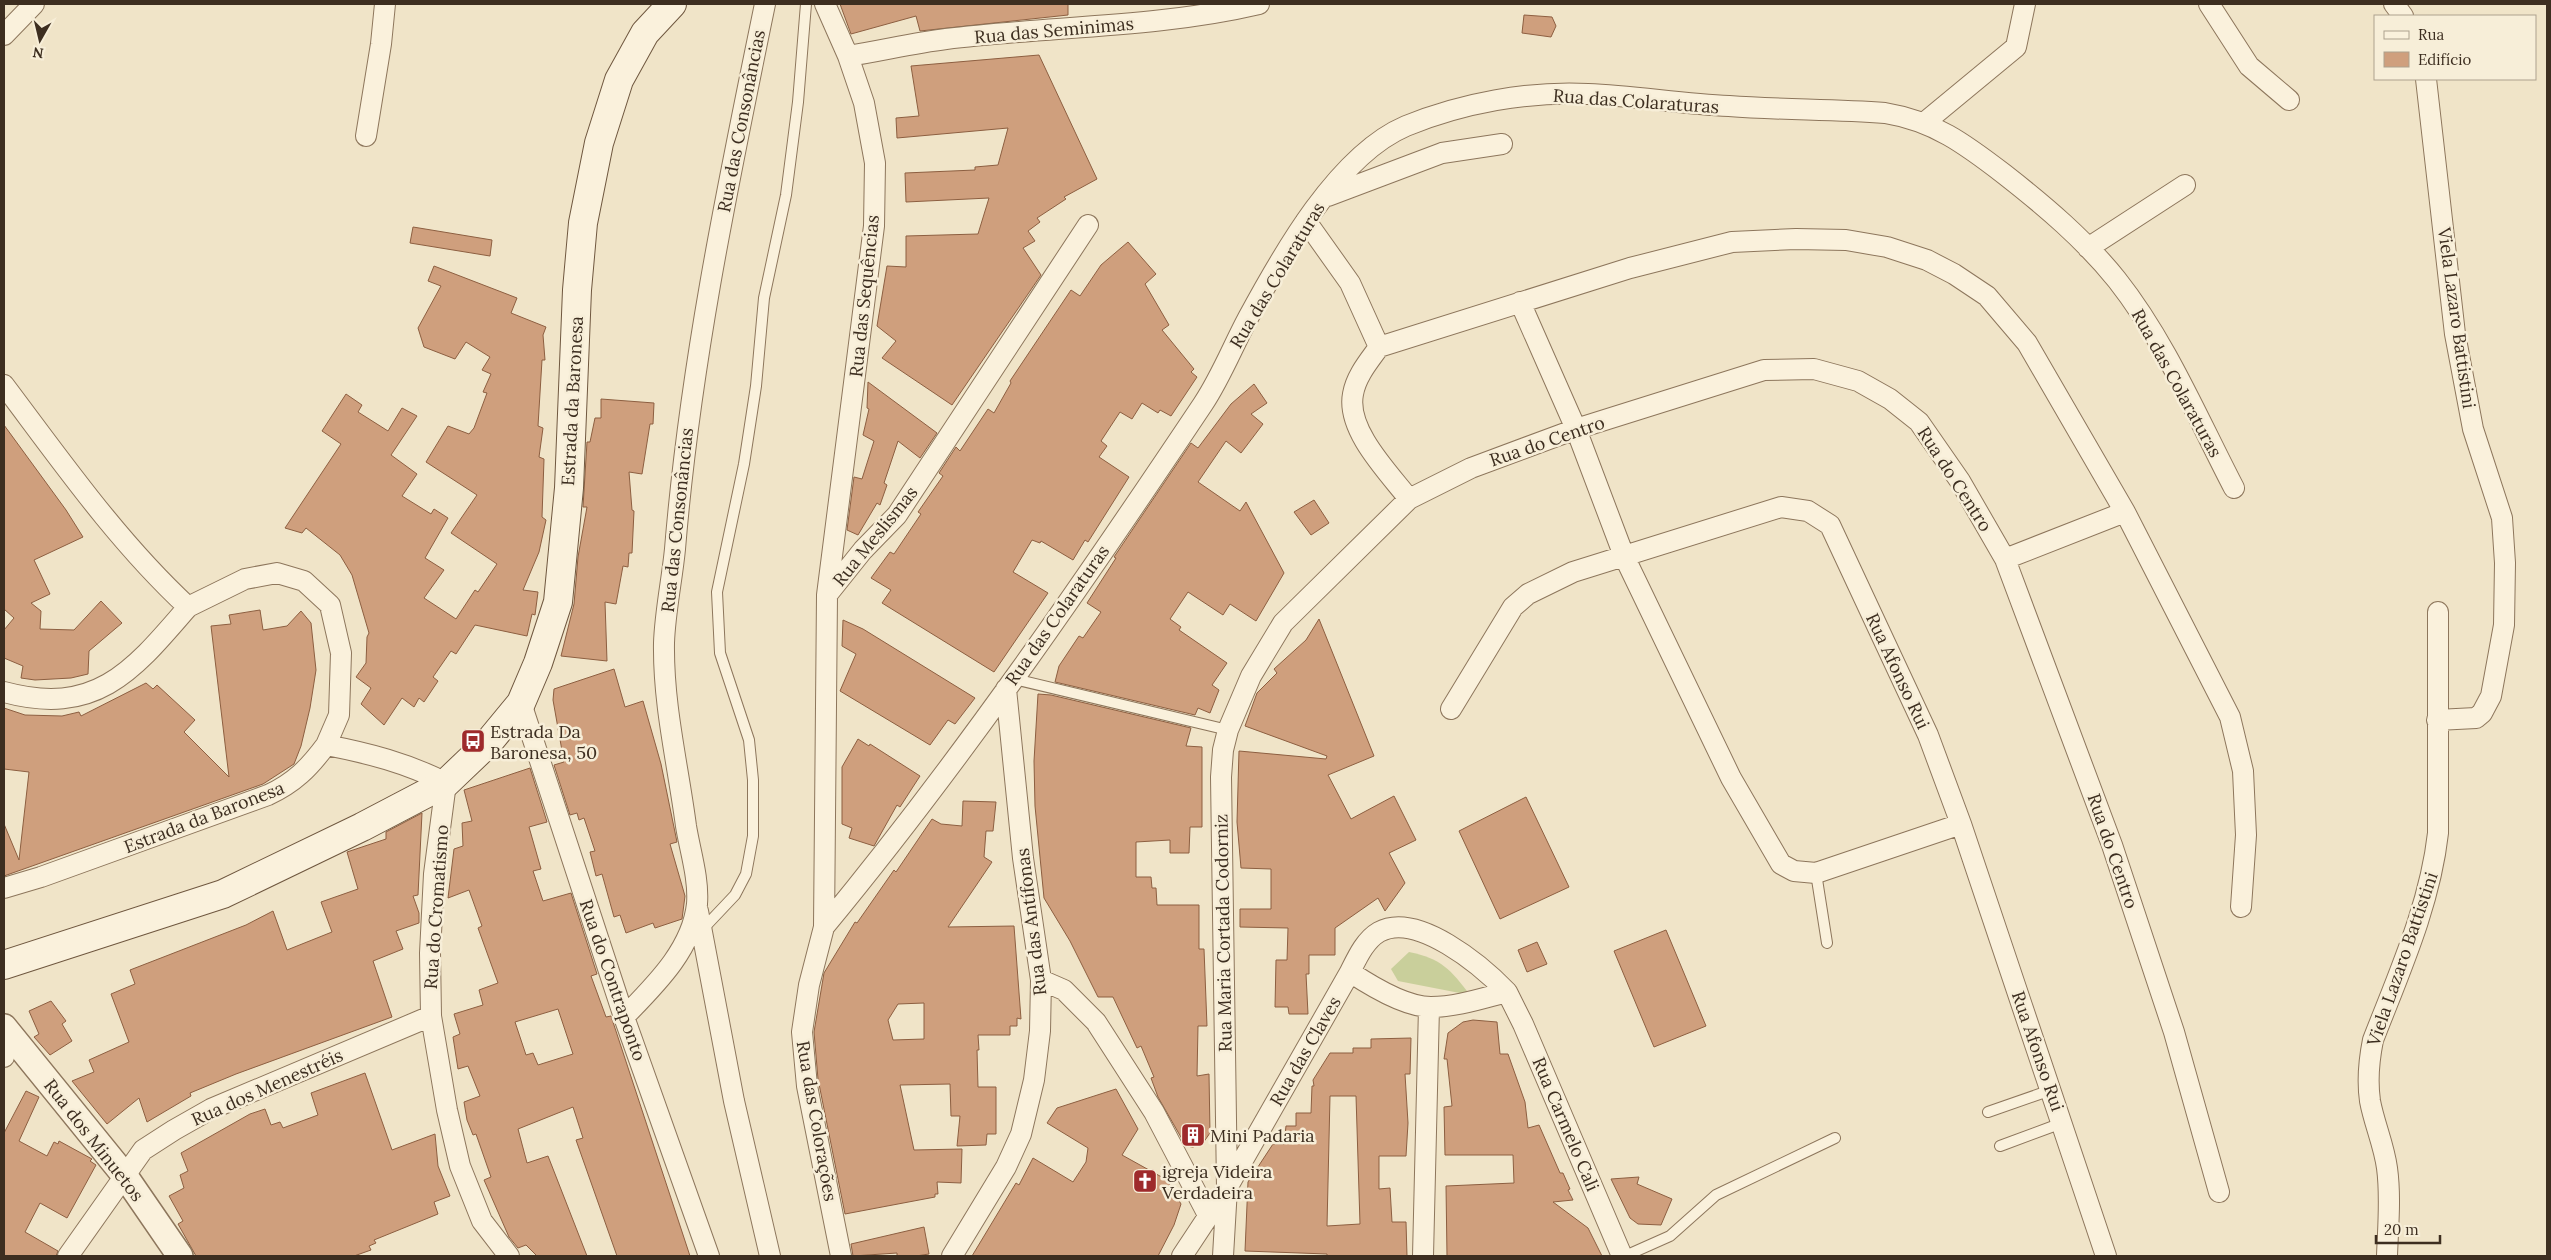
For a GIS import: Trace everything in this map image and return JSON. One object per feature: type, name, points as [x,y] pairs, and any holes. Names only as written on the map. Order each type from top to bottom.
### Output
[{"type":"main road","name":"Estrada da Baronesa","points":[[4,965],[222,894],[446,783],[488,743],[521,703],[538,663],[558,602],[568,488],[577,290],[583,223],[598,143],[619,80],[645,33],[672,4]]},
{"type":"street","points":[[4,35],[34,4]]},
{"type":"street","points":[[366,136],[381,44],[385,4]]},
{"type":"street","name":"Rua das Consonâncias","points":[[624,1017],[652,988],[685,942],[697,904],[697,886],[683,796],[668,719],[664,641],[688,420],[719,232],[765,4]]},
{"type":"street","name":"Rua das Sequências","points":[[825,4],[848,56],[864,103],[875,163],[874,226],[827,595]]},
{"type":"street","name":"Rua das Seminimas","points":[[848,56],[945,39],[1158,21],[1229,11],[1259,4]]},
{"type":"street","points":[[1924,123],[2016,46],[2025,4]]},
{"type":"street","points":[[2209,4],[2250,66],[2289,100]]},
{"type":"street","points":[[2394,4],[2402,15]]},
{"type":"street","name":"Viela Lazaro Battistini","points":[[2426,80],[2455,334],[2473,429],[2502,518],[2505,563],[2504,625],[2491,696],[2482,713],[2476,718],[2437,720]]},
{"type":"street","name":"Rua das Colaraturas","points":[[824,927],[859,884],[1010,684],[1206,399],[1250,316],[1306,221],[1322,198],[1374,145],[1404,127],[1461,109],[1534,95],[1586,94],[1728,106],[1848,110],[1910,117],[1948,133],[2040,203],[2088,248],[2117,280],[2143,317],[2168,359],[2234,488]]},
{"type":"street","points":[[1322,198],[1442,153],[1502,144]]},
{"type":"street","points":[[2088,248],[2185,185]]},
{"type":"street","points":[[1306,221],[1350,283],[1378,347]]},
{"type":"street","name":"Rua Meslismas","points":[[824,927],[827,595],[863,550],[897,515],[1088,226]]},
{"type":"street","points":[[1409,499],[1360,435],[1353,412],[1352,394],[1358,377],[1378,347],[1630,268],[1732,242],[1796,239],[1846,240],[1887,247],[1927,260],[1954,274],[1987,296],[2027,344],[2125,512],[2230,717],[2243,771],[2246,835],[2241,908]]},
{"type":"street","points":[[1520,302],[1576,429],[1624,556],[1731,778],[1781,864],[1794,871],[1816,873],[1961,824]]},
{"type":"street","name":"Rua do Centro","points":[[1283,623],[1409,499],[1470,468],[1576,429],[1764,370],[1814,369],[1858,381],[1890,398],[1919,422],[1960,481],[2005,559],[2112,845],[2174,1032],[2219,1192]]},
{"type":"street","points":[[4,385],[96,508],[156,577],[188,607],[137,665],[112,682],[84,696],[26,698],[4,692]]},
{"type":"street","name":"Rua Afonso Rui","points":[[1450,708],[1513,607],[1528,594],[1573,572],[1781,507],[1808,511],[1830,525],[1928,735],[1961,824],[2106,1256]]},
{"type":"street","points":[[2005,559],[2125,512]]},
{"type":"street","name":"Estrada da Baronesa","points":[[4,888],[50,874],[289,786],[302,774],[326,745],[339,715],[341,653],[330,605],[304,581],[277,573],[246,579],[188,607]]},
{"type":"street","name":"Viela Lazaro Battistini","points":[[2387,1256],[2389,1187],[2386,1165],[2370,1102],[2368,1082],[2370,1055],[2373,1040],[2418,923],[2436,858],[2438,833],[2438,612]]},
{"type":"street","name":"Rua Maria Cortada Codorniz","points":[[1223,1256],[1227,1188],[1221,777],[1228,730],[1251,676],[1283,623]]},
{"type":"street","name":"Rua das Antífonas","points":[[952,1256],[1006,1167],[1021,1134],[1034,1080],[1040,1031],[1041,980],[1023,858],[1010,684]]},
{"type":"street","name":"Rua do Contraponto","points":[[521,703],[624,1017],[709,1256]]},
{"type":"street","points":[[326,745],[376,755],[411,766],[446,783]]},
{"type":"street","name":"Rua do Cromatismo","points":[[446,783],[434,874],[430,953],[431,1016],[447,1110],[460,1166],[482,1221],[509,1256]]},
{"type":"street","points":[[697,904],[734,1101],[770,1256]]},
{"type":"street","name":"Rua das Colorações","points":[[824,927],[809,985],[802,1032],[807,1086],[841,1256]]},
{"type":"street","name":"Rua Carmelo Cali","points":[[1350,972],[1362,949],[1379,932],[1398,927],[1420,931],[1448,945],[1486,970],[1507,992],[1524,1024],[1624,1256]]},
{"type":"street","points":[[1350,972],[1379,992],[1429,1007],[1450,1005],[1507,992]]},
{"type":"street","name":"Rua das Claves","points":[[1182,1256],[1227,1188],[1350,972]]},
{"type":"street","points":[[1041,980],[1064,990],[1096,1022],[1154,1112],[1208,1215]]},
{"type":"street","points":[[1423,1256],[1429,1007]]},
{"type":"street","name":"Rua dos Menestréis","points":[[68,1256],[143,1150],[210,1109],[431,1016]]},
{"type":"street","points":[[4,1057],[5,1030]]},
{"type":"street","name":"Rua dos Minuetos","points":[[5,1030],[124,1176],[180,1256]]},
{"type":"lane","points":[[701,932],[735,895],[746,874],[752,836],[753,780],[749,740],[720,652],[717,592],[744,464],[756,386],[764,298],[786,194],[798,102],[806,4]]},
{"type":"lane","points":[[1010,684],[1228,730]]},
{"type":"lane","points":[[1816,873],[1827,943]]},
{"type":"lane","points":[[1988,1112],[2051,1090]]},
{"type":"lane","points":[[2000,1146],[2062,1123]]},
{"type":"lane","points":[[1624,1256],[1670,1236],[1716,1195],[1835,1138]]},
{"type":"green space","points":[[1409,952],[1430,958],[1444,966],[1457,978],[1470,995],[1398,981],[1391,969]]},
{"type":"building","points":[[840,4],[1068,4],[1068,15],[920,31],[916,16],[851,34]]},
{"type":"building","points":[[1524,15],[1552,17],[1556,26],[1551,37],[1522,33]]},
{"type":"building","points":[[1039,55],[1097,179],[1064,197],[1066,199],[1037,218],[1040,222],[1028,231],[1035,241],[1023,248],[1041,275],[952,405],[882,358],[896,341],[877,326],[887,266],[906,267],[906,236],[978,234],[989,198],[906,202],[905,173],[975,170],[975,167],[998,165],[1008,128],[897,138],[896,118],[919,116],[911,66]]},
{"type":"building","points":[[413,227],[492,240],[490,256],[410,243]]},
{"type":"building","points":[[1128,242],[1156,274],[1145,284],[1169,325],[1162,330],[1194,369],[1191,372],[1197,377],[1171,416],[1160,410],[1158,413],[1142,403],[1132,419],[1120,412],[1101,441],[1107,446],[1099,457],[1129,477],[1088,542],[1085,540],[1073,560],[1041,541],[1040,543],[1032,540],[1013,572],[1048,593],[994,672],[882,603],[891,590],[871,578],[890,552],[894,554],[921,514],[918,512],[943,476],[939,473],[956,447],[960,451],[988,409],[994,413],[1011,383],[1010,381],[1071,290],[1080,296],[1101,265]]},
{"type":"building","points":[[434,266],[517,298],[511,313],[546,327],[543,335],[545,360],[542,360],[538,426],[543,428],[539,457],[544,459],[542,517],[546,520],[539,552],[523,590],[538,592],[535,615],[532,614],[527,636],[475,625],[456,654],[451,651],[433,677],[438,681],[424,702],[419,698],[414,707],[402,698],[384,725],[361,704],[371,688],[356,677],[366,663],[367,637],[369,633],[352,575],[340,555],[306,528],[302,533],[285,528],[341,444],[322,431],[346,394],[362,405],[358,412],[388,431],[402,408],[417,416],[391,455],[417,474],[402,496],[431,514],[434,509],[448,518],[425,558],[444,570],[424,598],[456,619],[475,590],[478,592],[497,564],[451,533],[477,495],[426,462],[448,426],[469,434],[474,428],[487,393],[483,392],[491,374],[482,370],[490,357],[466,342],[455,359],[424,347],[418,328],[441,286],[428,281]]},
{"type":"building","points":[[868,382],[937,433],[920,458],[898,441],[884,483],[887,485],[880,505],[877,503],[858,535],[847,530],[854,477],[862,479],[874,441],[863,435],[869,409],[867,408]]},
{"type":"building","points":[[1254,384],[1267,403],[1251,414],[1263,424],[1241,453],[1226,441],[1198,482],[1240,511],[1246,502],[1284,573],[1256,621],[1230,604],[1223,615],[1188,592],[1170,619],[1181,627],[1179,630],[1227,663],[1212,685],[1219,690],[1210,713],[1198,708],[1195,715],[1055,682],[1059,666],[1079,636],[1083,638],[1101,612],[1087,603],[1116,558],[1114,557],[1191,443],[1198,448],[1231,404]]},
{"type":"building","points":[[601,399],[654,403],[653,424],[650,424],[642,474],[629,472],[632,510],[634,511],[632,553],[629,553],[628,567],[623,566],[616,604],[605,602],[607,661],[561,656],[574,604],[578,557],[587,507],[583,507],[587,442],[590,442],[595,418],[601,418]]},
{"type":"building","points":[[4,425],[66,510],[83,537],[34,560],[50,594],[31,603],[41,611],[40,629],[74,630],[101,601],[122,623],[89,651],[88,674],[71,678],[35,680],[21,678],[23,666],[4,658],[4,630],[14,618],[4,609]]},
{"type":"building","points":[[1314,500],[1329,523],[1311,535],[1294,512]]},
{"type":"building","points":[[260,610],[263,630],[287,626],[301,611],[311,623],[316,670],[310,708],[301,746],[294,764],[263,784],[4,876],[4,824],[19,860],[29,772],[4,769],[4,708],[25,715],[62,716],[79,712],[81,716],[146,683],[153,689],[157,685],[195,720],[184,732],[229,777],[211,626],[231,624],[229,615]]},
{"type":"building","points":[[1319,619],[1374,756],[1328,775],[1351,819],[1394,796],[1416,840],[1389,853],[1405,883],[1385,911],[1378,898],[1335,928],[1335,955],[1309,955],[1309,974],[1306,974],[1308,1014],[1289,1014],[1288,1007],[1275,1007],[1276,960],[1287,960],[1288,928],[1240,927],[1240,909],[1271,909],[1271,869],[1241,868],[1237,822],[1239,751],[1326,759],[1327,756],[1245,726],[1257,693],[1277,673],[1274,669],[1306,640]]},
{"type":"building","points":[[843,620],[863,629],[975,698],[955,724],[948,720],[930,745],[840,691],[856,654],[842,646]]},
{"type":"building","points":[[614,669],[625,707],[643,701],[661,764],[677,842],[670,844],[685,896],[682,919],[655,928],[653,923],[626,933],[620,915],[614,917],[602,874],[596,876],[590,852],[595,851],[584,818],[579,820],[577,813],[570,815],[554,765],[564,762],[553,700],[554,689]]},
{"type":"building","points":[[1038,694],[1051,695],[1191,728],[1186,746],[1202,747],[1202,827],[1190,827],[1189,853],[1170,853],[1170,840],[1136,842],[1136,877],[1151,877],[1152,888],[1156,888],[1157,905],[1199,905],[1199,949],[1204,949],[1207,1026],[1198,1026],[1197,1076],[1209,1074],[1210,1133],[1203,1143],[1193,1147],[1186,1146],[1158,1097],[1151,1078],[1154,1077],[1141,1046],[1137,1048],[1113,997],[1098,997],[1070,941],[1044,898],[1035,806],[1034,761]]},
{"type":"building","points":[[858,739],[869,746],[870,744],[920,776],[900,807],[897,805],[874,846],[849,838],[852,828],[842,824],[842,767]]},
{"type":"building","points":[[530,768],[547,822],[529,827],[541,869],[533,871],[543,901],[571,893],[597,974],[591,976],[606,1017],[611,1016],[690,1256],[617,1256],[576,1140],[583,1138],[573,1107],[518,1129],[527,1163],[548,1156],[587,1256],[537,1256],[526,1245],[518,1248],[509,1237],[484,1180],[491,1177],[476,1134],[473,1135],[467,1120],[464,1102],[480,1096],[468,1066],[458,1069],[453,1037],[460,1034],[454,1014],[483,1005],[479,990],[498,983],[478,928],[482,926],[469,890],[448,898],[454,849],[463,846],[462,823],[472,821],[464,790]],"holes":[[[558,1009],[573,1054],[538,1065],[533,1053],[526,1055],[515,1022]]]},
{"type":"building","points":[[1526,797],[1569,887],[1500,919],[1459,831]]},
{"type":"building","points":[[963,801],[996,802],[993,831],[986,831],[984,857],[992,862],[948,927],[1014,926],[1021,1019],[1017,1018],[1017,1026],[1010,1026],[1010,1035],[978,1035],[978,1087],[996,1087],[996,1134],[987,1134],[986,1145],[957,1146],[960,1116],[951,1116],[950,1084],[900,1085],[914,1150],[962,1149],[961,1183],[937,1182],[938,1194],[935,1194],[935,1197],[845,1214],[818,1079],[814,1032],[824,973],[855,922],[857,923],[894,870],[896,872],[932,819],[941,824],[962,826]],"holes":[[[924,1003],[924,1039],[893,1040],[888,1020],[898,1004]]]},
{"type":"building","points":[[422,813],[418,895],[413,896],[419,913],[419,923],[396,931],[403,949],[373,961],[392,1017],[236,1074],[190,1093],[191,1096],[147,1122],[139,1098],[107,1124],[72,1081],[94,1072],[89,1060],[129,1042],[111,994],[135,984],[130,970],[246,925],[273,911],[287,950],[332,932],[321,902],[358,889],[347,852],[386,839],[386,832]]},
{"type":"building","points":[[1666,930],[1706,1026],[1654,1047],[1614,951]]},
{"type":"building","points":[[1537,942],[1547,964],[1527,972],[1518,950]]},
{"type":"building","points":[[51,1001],[66,1021],[62,1024],[72,1041],[50,1055],[34,1037],[39,1034],[29,1011]]},
{"type":"building","points":[[1473,1020],[1497,1022],[1500,1054],[1508,1054],[1525,1102],[1528,1128],[1539,1125],[1560,1173],[1563,1173],[1573,1200],[1553,1202],[1588,1228],[1602,1256],[1447,1256],[1446,1186],[1514,1183],[1513,1155],[1445,1155],[1444,1107],[1452,1106],[1447,1059],[1444,1059],[1448,1033],[1463,1022]]},
{"type":"building","points":[[1411,1038],[1410,1074],[1405,1074],[1408,1123],[1406,1156],[1379,1156],[1379,1189],[1390,1188],[1392,1222],[1406,1222],[1407,1256],[1327,1256],[1327,1254],[1245,1251],[1248,1182],[1273,1144],[1284,1144],[1286,1126],[1296,1126],[1296,1113],[1311,1113],[1313,1080],[1330,1053],[1353,1053],[1353,1048],[1371,1048],[1371,1039]],"holes":[[[1330,1096],[1356,1096],[1360,1224],[1327,1226]]]},
{"type":"building","points":[[365,1073],[392,1150],[435,1134],[438,1166],[450,1196],[434,1202],[438,1214],[374,1240],[376,1243],[369,1246],[371,1250],[354,1256],[196,1256],[178,1224],[183,1221],[169,1196],[184,1188],[180,1175],[188,1171],[181,1153],[250,1114],[265,1109],[271,1125],[280,1122],[283,1128],[318,1115],[311,1093]]},
{"type":"building","points":[[1116,1089],[1138,1129],[1122,1155],[1167,1180],[1181,1204],[1174,1225],[1158,1256],[972,1256],[1016,1183],[1019,1185],[1033,1158],[1073,1182],[1086,1162],[1088,1148],[1047,1123],[1057,1108]]},
{"type":"building","points":[[26,1091],[39,1097],[19,1141],[47,1156],[54,1142],[58,1144],[59,1141],[92,1159],[90,1161],[96,1165],[67,1218],[40,1203],[25,1232],[58,1251],[56,1256],[4,1256],[4,1133]]},
{"type":"building","points":[[1639,1177],[1637,1184],[1672,1199],[1661,1225],[1638,1224],[1630,1218],[1611,1179]]},
{"type":"building","points":[[924,1227],[929,1254],[897,1256],[897,1253],[853,1256],[851,1244]]},
{"type":"place","name":"Estrada Da Baronesa, 50","points":[[473,741]]},
{"type":"place","name":"Mini Padaria","points":[[1193,1135]]},
{"type":"place","name":"igreja Videira Verdadeira","points":[[1145,1181]]}]
